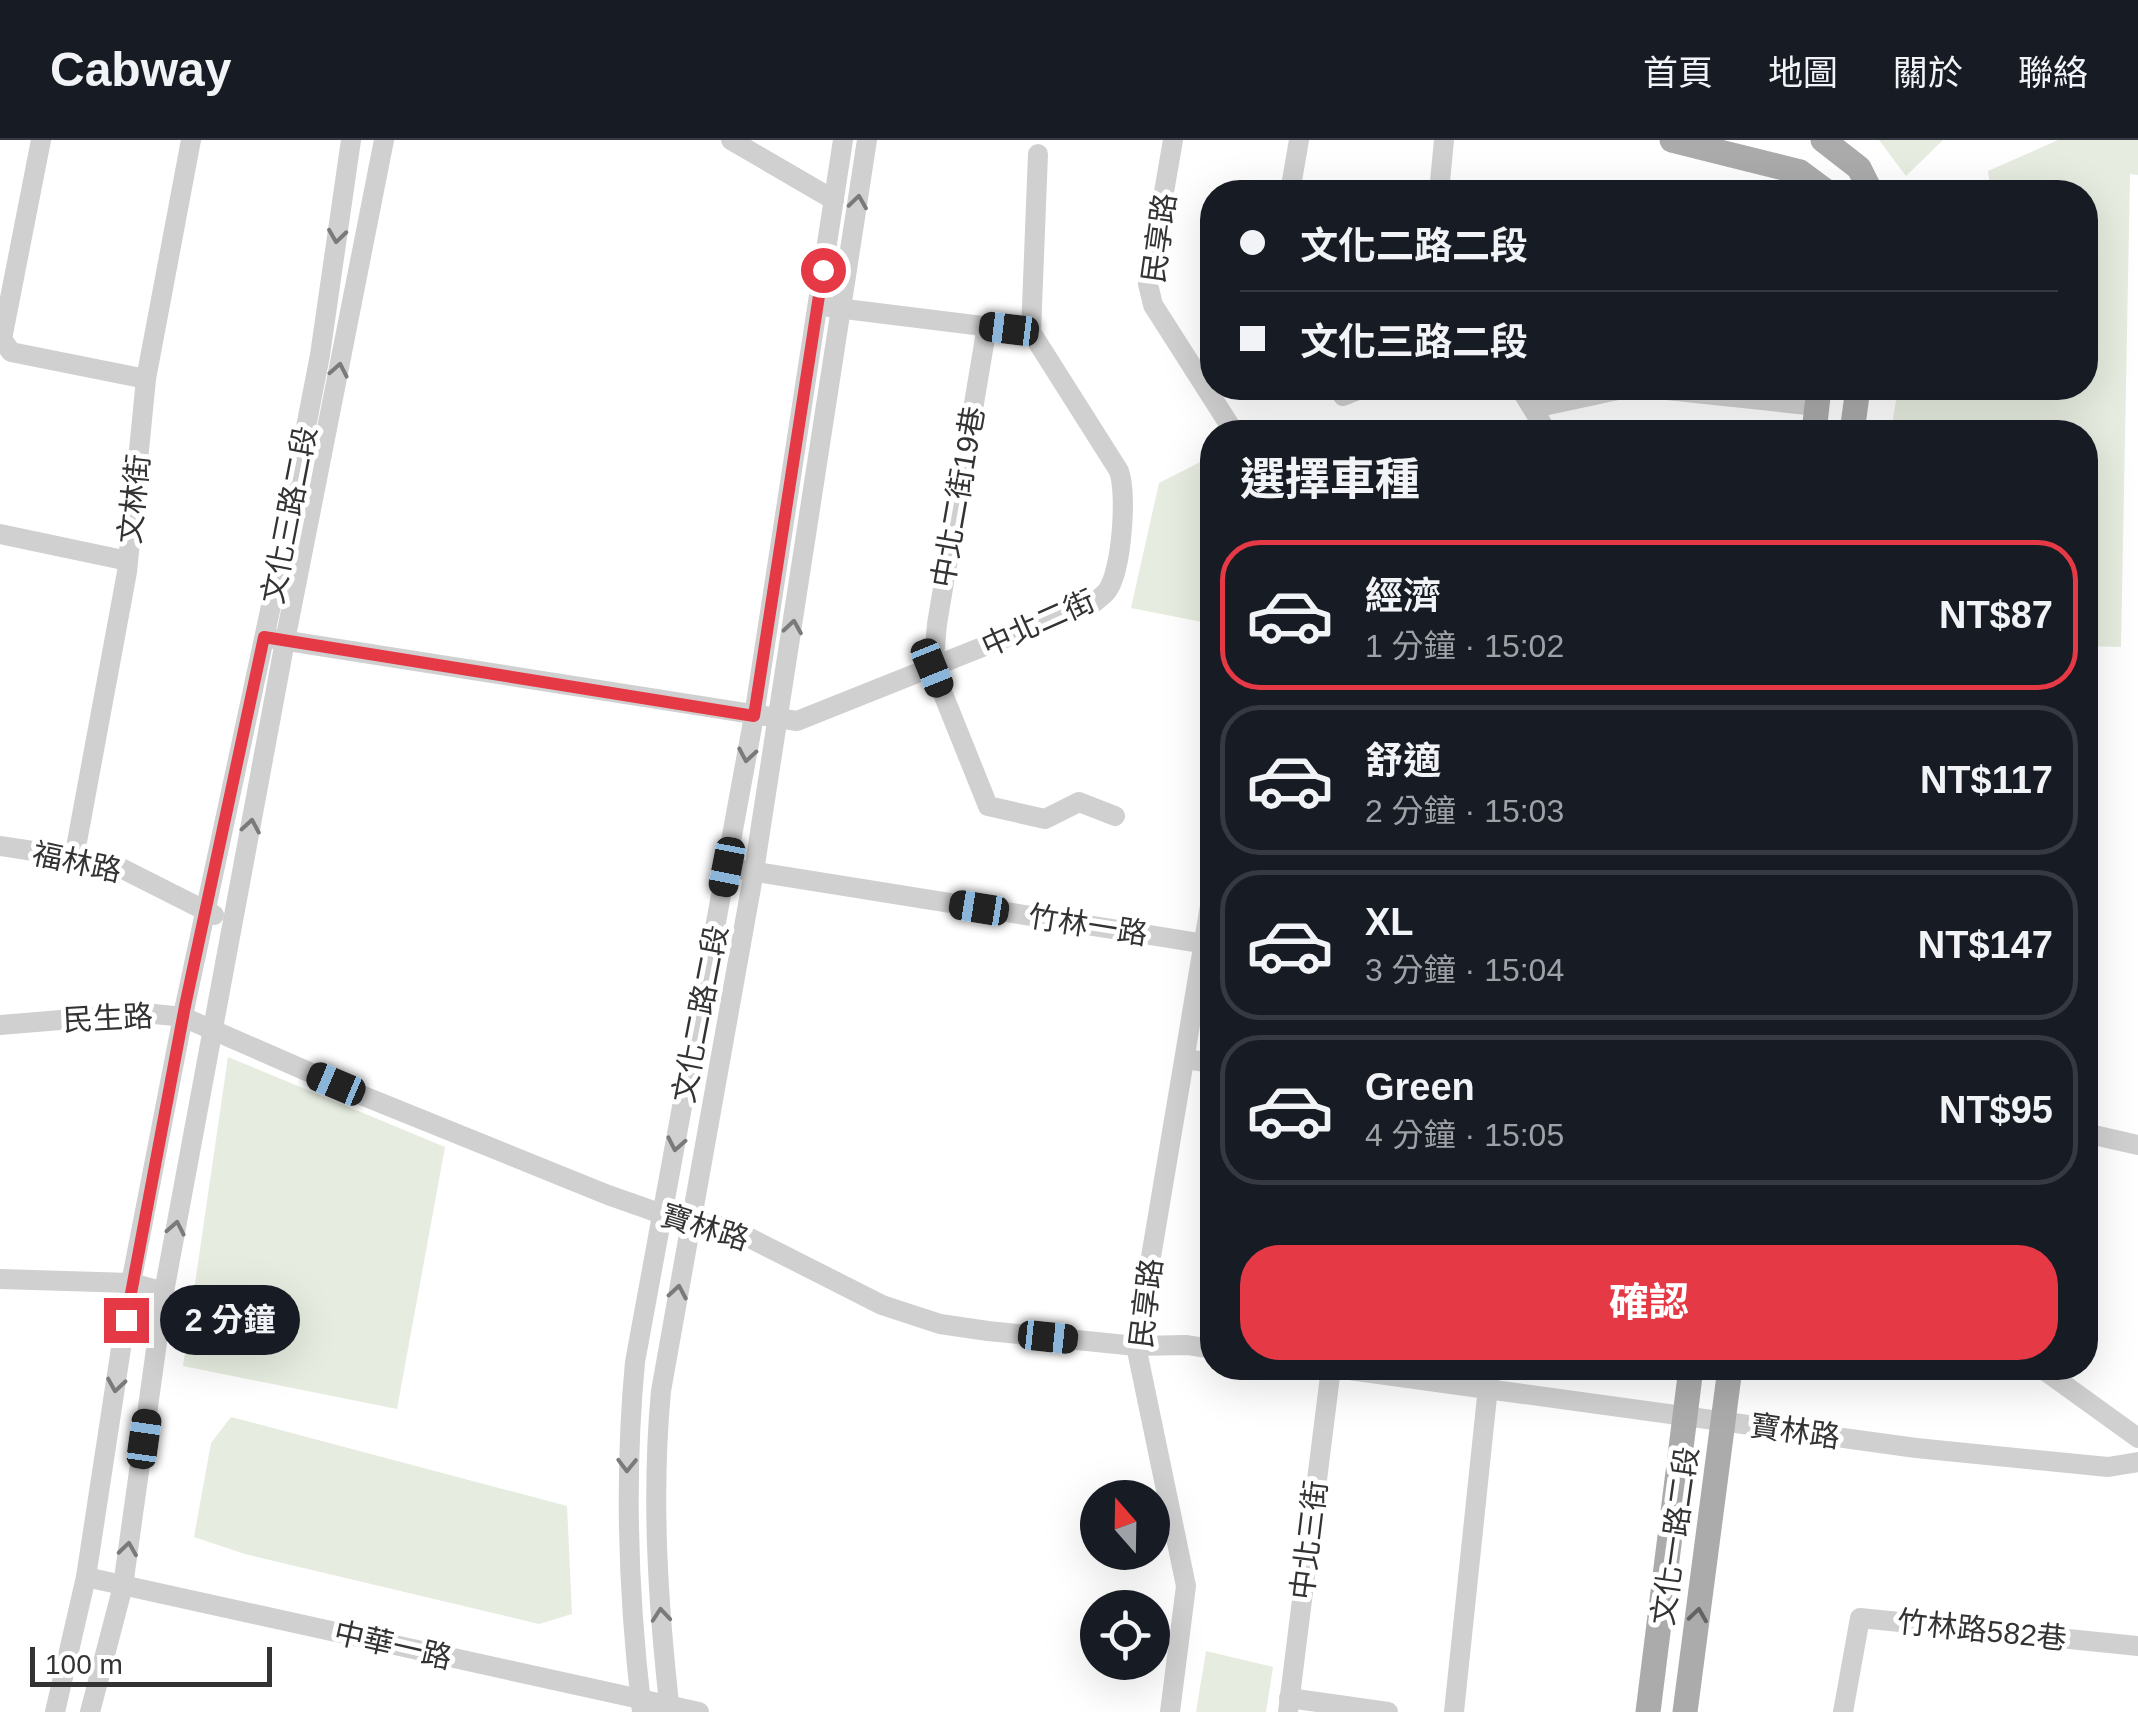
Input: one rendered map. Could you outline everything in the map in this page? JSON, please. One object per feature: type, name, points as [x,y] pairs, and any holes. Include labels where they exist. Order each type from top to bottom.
[{"type":"main road","points":[[1672,140],[1800,172],[1811,180]]},
{"type":"main road","points":[[1823,140],[1860,168],[1866,180]]},
{"type":"main road","name":"文化一路二段","points":[[1648,1712],[1690,1380]]},
{"type":"main road","name":"文化一路二段","points":[[1685,1712],[1728,1380]]},
{"type":"street","points":[[41,140],[3,345],[12,352],[146,379]]},
{"type":"street","name":"文林街","points":[[74,858],[128,561],[146,379],[190,140]]},
{"type":"street","name":"文化三路二段","points":[[90,1712],[123,1586],[164,1292],[234,922],[351,140]]},
{"type":"street","name":"文化三路二段","points":[[55,1712],[86,1577],[131,1283],[183,1017],[275,639],[384,140]]},
{"type":"street","points":[[731,140],[834,200]]},
{"type":"street","name":"文化二路二段","points":[[641,1707],[626,1507],[635,1362],[754,716],[843,140]]},
{"type":"street","name":"文化二路二段","points":[[670,1708],[655,1537],[654,1461],[661,1391],[754,871],[867,140]]},
{"type":"street","name":"民享路","points":[[1174,140],[1148,284],[1152,305],[1200,379]]},
{"type":"street","points":[[1292,180],[1299,140]]},
{"type":"street","points":[[1440,180],[1444,140]]},
{"type":"street","points":[[818,306],[1030,332],[1038,154]]},
{"type":"street","name":"中北二街19巷","points":[[932,668],[987,326]]},
{"type":"street","name":"中北二街","points":[[778,720],[797,721],[932,668],[1095,602],[1109,589],[1125,488],[1119,471],[1030,332]]},
{"type":"street","points":[[1528,400],[1541,420]]},
{"type":"street","points":[[1534,408],[1571,400]]},
{"type":"street","points":[[0,534],[128,561]]},
{"type":"street","points":[[275,639],[778,720]]},
{"type":"street","points":[[932,668],[988,806],[1045,819],[1079,802],[1115,816]]},
{"type":"street","name":"福林路","points":[[0,846],[112,863],[206,912],[234,922]]},
{"type":"street","name":"竹林一路","points":[[727,867],[1200,944]]},
{"type":"street","name":"民享路","points":[[1170,1712],[1186,1586],[1136,1346],[1200,986]]},
{"type":"street","name":"民生路","points":[[0,1025],[145,1013],[183,1017],[213,1032]]},
{"type":"street","name":"寶林路","points":[[213,1032],[590,1188],[662,1214],[730,1228],[882,1306],[940,1324],[1136,1346],[1200,1347]]},
{"type":"street","points":[[1186,1059],[1200,1061]]},
{"type":"street","points":[[2098,1136],[2138,1146]]},
{"type":"street","points":[[0,1280],[131,1283],[164,1292]]},
{"type":"street","name":"中北三街","points":[[1289,1705],[1331,1380]]},
{"type":"street","points":[[1454,1712],[1488,1380]]},
{"type":"street","name":"寶林路","points":[[1498,1380],[1684,1416],[1916,1448],[2108,1467],[2138,1462]]},
{"type":"street","points":[[2057,1380],[2138,1438]]},
{"type":"street","name":"中華一路","points":[[86,1577],[641,1707],[699,1712]]},
{"type":"street","name":"竹林路582巷","points":[[1843,1712],[1860,1618],[2138,1646]]},
{"type":"street","points":[[1289,1705],[1388,1712]]},
{"type":"shaded area","points":[[1879,140],[1943,140],[1906,176]]},
{"type":"shaded area","points":[[2058,140],[2138,140],[2138,175],[2130,174],[2121,647],[2098,646],[2098,420],[1893,420],[1896,400],[2098,400],[2098,180],[1989,180],[1988,171]]},
{"type":"shaded area","points":[[1200,462],[1200,622],[1131,608],[1159,483]]},
{"type":"shaded area","points":[[228,1057],[445,1147],[397,1409],[183,1366]]},
{"type":"shaded area","points":[[231,1417],[567,1506],[572,1614],[539,1624],[245,1554],[194,1537],[211,1443]]},
{"type":"shaded area","points":[[1206,1651],[1273,1667],[1266,1712],[1196,1712]]},
{"type":"route","points":[[126,1320],[185,1006],[264,637],[754,716],[823,270]]}]
